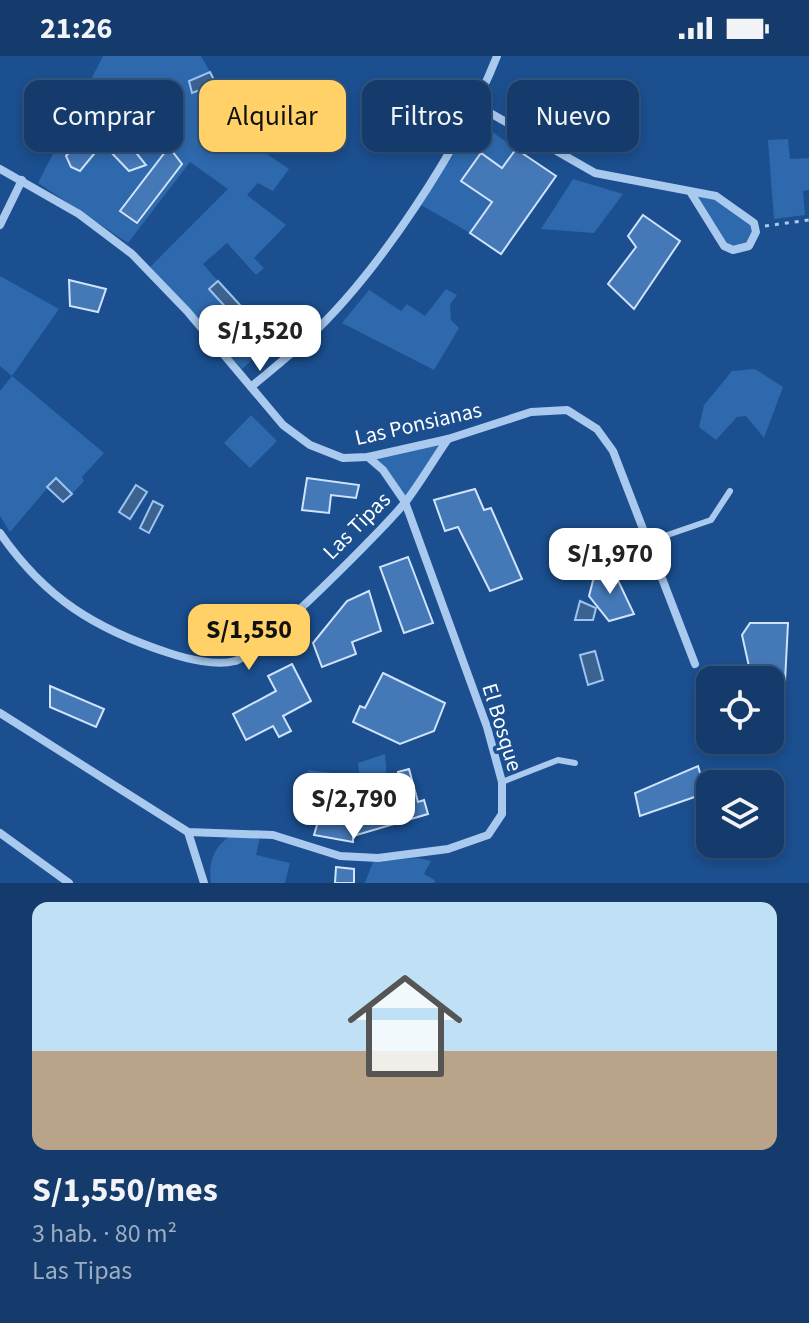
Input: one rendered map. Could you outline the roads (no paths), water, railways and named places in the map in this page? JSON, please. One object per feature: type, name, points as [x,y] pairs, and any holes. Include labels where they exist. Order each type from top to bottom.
[{"type":"street","points":[[488,80],[497,56]]},
{"type":"street","points":[[491,113],[595,173],[716,196],[748,216],[754,227],[749,246],[733,250],[724,246],[691,193]]},
{"type":"street","points":[[251,387],[308,339],[361,281],[447,152]]},
{"type":"street","name":"Las Ponsianas","points":[[0,169],[79,214],[132,254],[187,311],[283,425],[310,445],[343,458],[368,457],[448,439],[531,412],[567,410],[597,429],[613,451],[695,664]]},
{"type":"street","points":[[0,225],[22,180]]},
{"type":"street","name":"Las Tipas","points":[[0,533],[24,568],[71,609],[120,637],[190,660],[235,661],[266,642],[405,502],[448,439]]},
{"type":"street","name":"El Bosque","points":[[188,832],[273,835],[340,856],[378,858],[448,849],[488,835],[502,814],[502,782],[487,727],[405,502],[383,470],[368,457]]},
{"type":"street","points":[[0,713],[188,832],[204,883]]},
{"type":"street","points":[[0,833],[69,883]]},
{"type":"lane","points":[[650,541],[711,520],[730,491]]},
{"type":"lane","points":[[502,782],[558,760],[575,763]]}]
